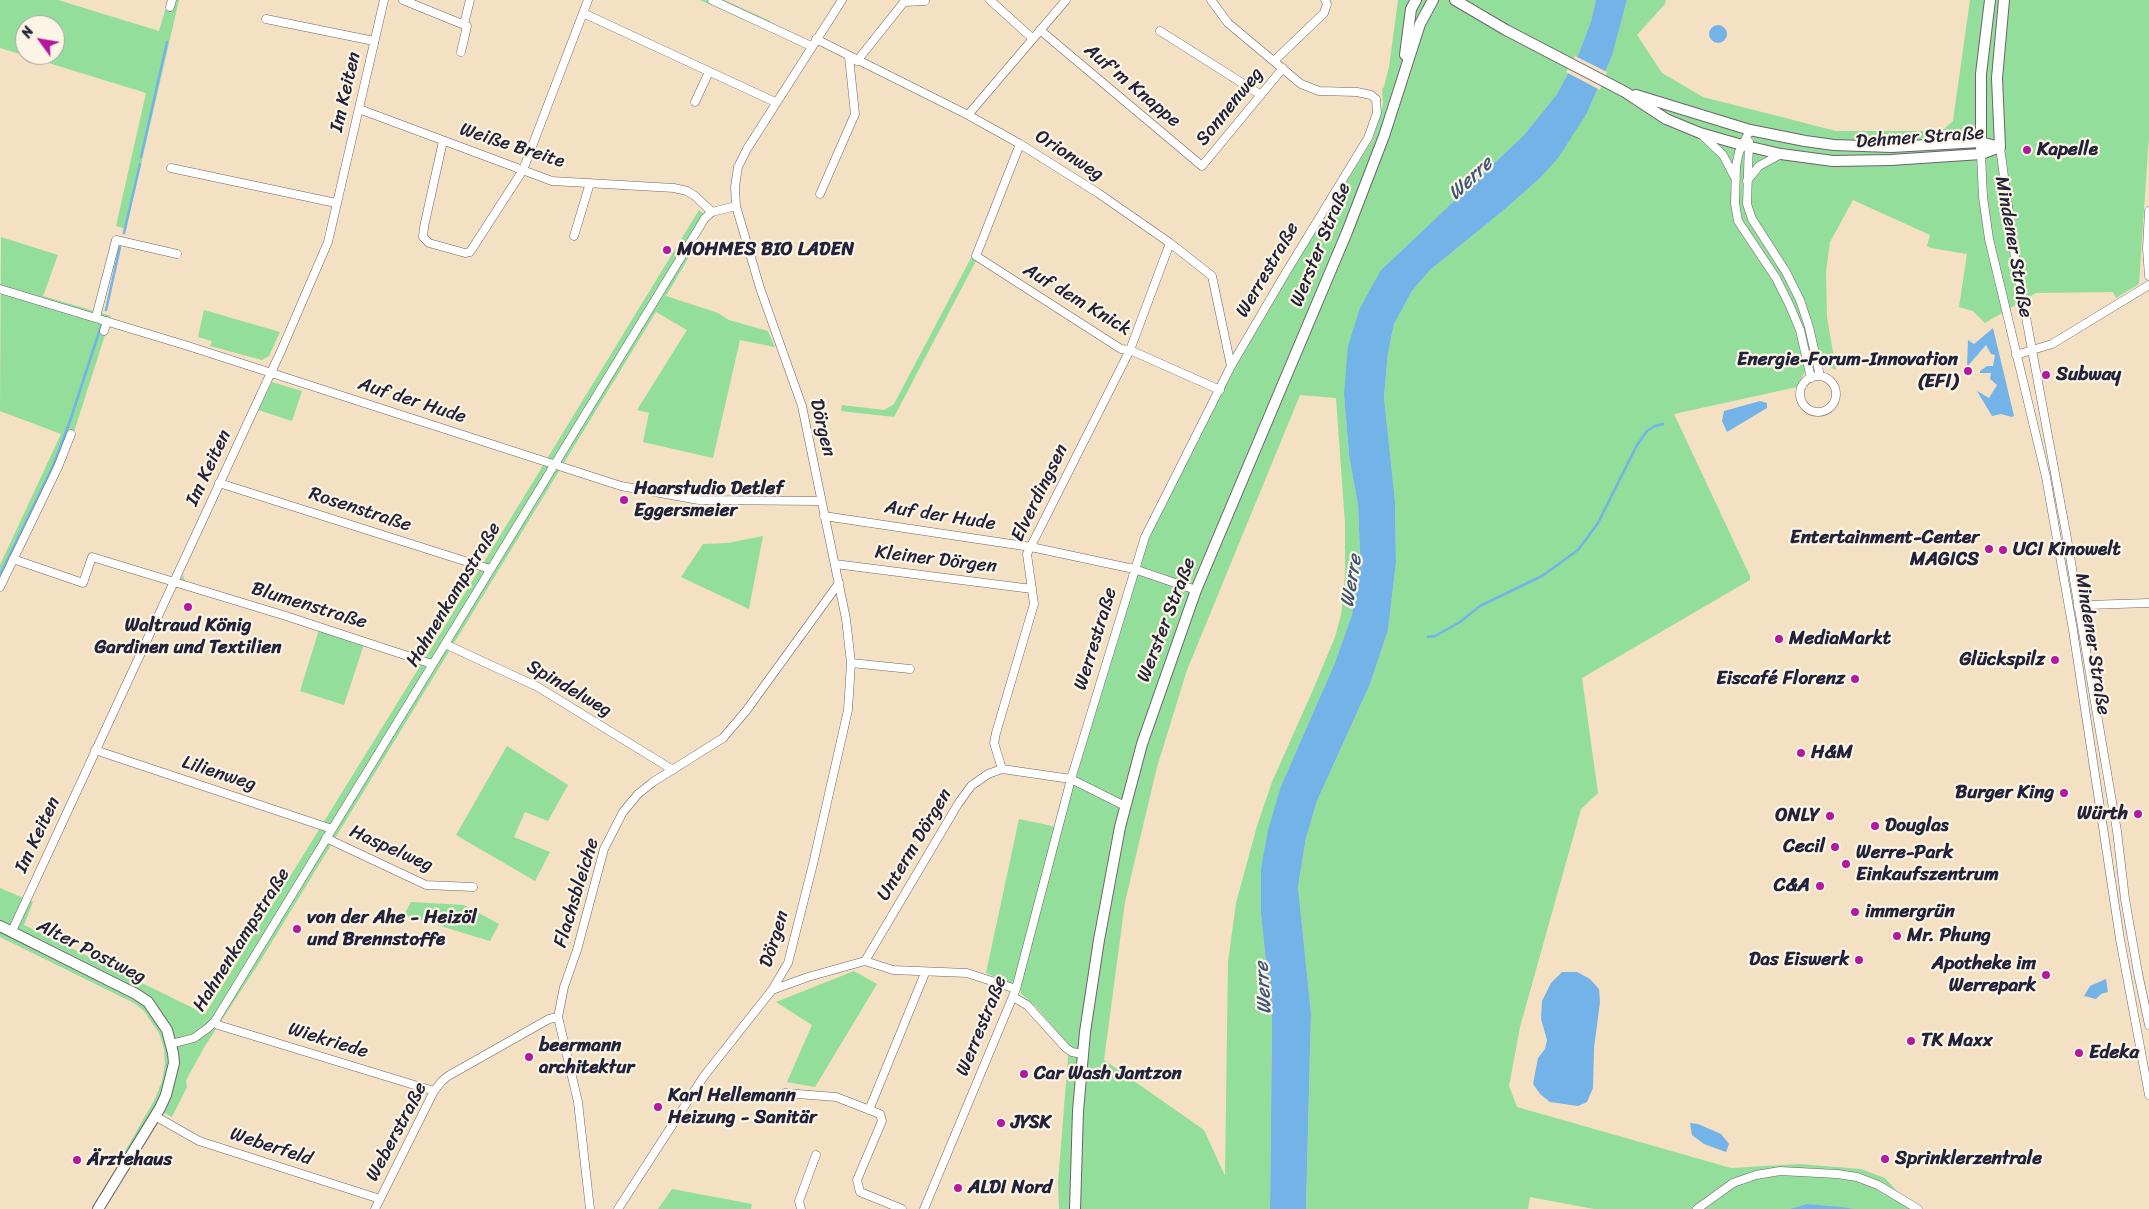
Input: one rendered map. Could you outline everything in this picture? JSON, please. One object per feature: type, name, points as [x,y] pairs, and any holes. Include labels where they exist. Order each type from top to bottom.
[{"type":"main road","name":"Werster Straße","points":[[1075,1209],[1074,1178],[1083,1054],[1099,940],[1125,806],[1157,696],[1196,590],[1347,232],[1384,136],[1403,71],[1420,24],[1433,0]]},
{"type":"main road","name":"Dehmer Straße","points":[[1455,0],[1546,51],[1625,92],[1655,113],[1700,133],[1745,146],[1781,154],[1833,161],[1891,160],[1981,154],[2000,147]]},
{"type":"main road","name":"Mindener Straße","points":[[1981,154],[1981,74],[1990,0]]},
{"type":"main road","points":[[2000,147],[1997,78],[2004,0]]},
{"type":"main road","name":"Werster Straße","points":[[1403,71],[1412,3]]},
{"type":"main road","name":"Dehmer Straße","points":[[1625,92],[1750,130],[1805,141],[1864,147],[1980,142],[2000,147]]},
{"type":"main road","name":"Alter Postweg","points":[[0,926],[116,983],[148,1002],[160,1017],[171,1044]]},
{"type":"main road","points":[[98,1209],[166,1095],[174,1063],[171,1044]]},
{"type":"street","name":"Im Keiten","points":[[12,931],[175,582],[328,242],[384,0]]},
{"type":"street","points":[[403,0],[467,26],[461,52]]},
{"type":"street","points":[[464,24],[470,0]]},
{"type":"street","points":[[443,141],[423,237],[429,243],[465,253],[470,252],[523,170],[588,0]]},
{"type":"street","points":[[712,0],[811,46]]},
{"type":"street","points":[[712,212],[736,206],[735,187],[738,167],[747,149],[775,102],[842,0]]},
{"type":"street","points":[[990,0],[1032,38]]},
{"type":"street","points":[[968,115],[1066,0]]},
{"type":"street","points":[[1211,0],[1228,23],[1282,68]]},
{"type":"street","points":[[1274,61],[1324,13],[1327,4],[1326,0]]},
{"type":"street","points":[[857,61],[904,2],[925,1]]},
{"type":"street","points":[[584,13],[775,102]]},
{"type":"street","points":[[266,19],[374,41]]},
{"type":"street","name":"Auf'm Knappe","points":[[1040,30],[1202,166]]},
{"type":"street","points":[[1160,31],[1261,95]]},
{"type":"street","name":"Orionweg","points":[[816,39],[968,115],[1020,144],[1098,193],[1212,276],[1215,282],[1231,366]]},
{"type":"street","points":[[820,194],[855,114],[849,57]]},
{"type":"street","name":"Sonnenweg","points":[[1202,166],[1282,68]]},
{"type":"street","name":"Werrestraße","points":[[924,1209],[1014,993],[1071,779],[1145,537],[1231,366],[1368,138],[1378,113],[1377,104],[1371,95],[1356,92],[1319,92],[1301,84],[1282,68]]},
{"type":"street","points":[[694,102],[709,72]]},
{"type":"street","name":"Weiße Breite","points":[[358,109],[552,181],[674,188],[695,196],[712,212]]},
{"type":"street","points":[[1750,130],[1745,146],[1737,158],[1734,179],[1734,203],[1738,221],[1772,271],[1789,304],[1800,330],[1811,378]]},
{"type":"street","points":[[1700,133],[1724,156],[1734,179]]},
{"type":"street","name":"Auf dem Knick","points":[[1020,144],[976,256],[1121,349],[1130,350],[1220,390]]},
{"type":"street","points":[[1745,146],[1747,204],[1752,219],[1786,272],[1800,300],[1809,327],[1820,376]]},
{"type":"street","name":"Mindener Straße","points":[[2000,147],[2011,232],[2117,832],[2125,899],[2149,1025]]},
{"type":"street","points":[[1746,183],[1759,166],[1781,154]]},
{"type":"street","name":"Mindener Straße","points":[[1981,154],[1986,223],[2046,477],[2073,630],[2120,939],[2149,1095]]},
{"type":"street","points":[[171,168],[336,204]]},
{"type":"street","points":[[574,236],[590,183]]},
{"type":"street","name":"Dörgen","points":[[618,1209],[704,1076],[772,990],[788,963],[848,710],[851,663],[839,583],[802,406],[760,288],[736,206]]},
{"type":"street","points":[[2149,211],[2147,249],[2149,276]]},
{"type":"street","name":"Hahnenkampstraße","points":[[171,1044],[194,1038],[214,1021],[553,464],[705,218],[712,212]]},
{"type":"street","points":[[96,317],[116,240],[177,254]]},
{"type":"street","name":"Elverdingsen","points":[[1002,769],[996,749],[996,733],[1034,604],[1027,554],[1130,350],[1170,244]]},
{"type":"street","points":[[2016,355],[2052,344],[2149,286]]},
{"type":"street","name":"Auf der Hude","points":[[0,288],[107,320],[621,486],[699,500],[821,501]]},
{"type":"street","points":[[104,331],[107,320]]},
{"type":"street","points":[[1820,376],[1828,379],[1834,386],[1836,394],[1834,403],[1828,409],[1820,412],[1813,411],[1806,407],[1802,401],[1802,388],[1811,378],[1820,376]]},
{"type":"street","points":[[0,587],[58,467],[71,434]]},
{"type":"street","name":"Rosenstraße","points":[[220,483],[490,569]]},
{"type":"street","name":"Auf der Hude","points":[[824,516],[1031,547],[1134,568],[1196,590]]},
{"type":"street","name":"Blumenstraße","points":[[13,559],[83,583],[92,557],[432,664]]},
{"type":"street","name":"Kleiner Dörgen","points":[[835,564],[1032,589]]},
{"type":"street","name":"Flachsbleiche","points":[[590,1209],[578,1102],[558,1018],[564,987],[577,950],[604,849],[623,812],[653,782],[723,738],[746,711],[839,583]]},
{"type":"street","points":[[2078,607],[2087,604],[2149,604]]},
{"type":"street","name":"Spindelweg","points":[[445,644],[538,687],[674,770]]},
{"type":"street","points":[[851,663],[910,669]]},
{"type":"street","name":"Lilienweg","points":[[95,750],[332,829]]},
{"type":"street","points":[[1002,769],[1071,779],[1125,806]]},
{"type":"street","name":"Unterm Dörgen","points":[[865,961],[958,804],[971,786],[988,774],[1002,769]]},
{"type":"street","name":"Haspelweg","points":[[326,838],[426,885],[473,887]]},
{"type":"street","points":[[772,990],[865,961],[893,970],[967,973],[1014,993],[1066,1048],[1072,1052],[1083,1054]]},
{"type":"street","points":[[869,1110],[925,972]]},
{"type":"street","name":"Weberstraße","points":[[376,1209],[434,1091],[448,1076],[549,1019],[558,1018]]},
{"type":"street","name":"Wiekriede","points":[[214,1021],[218,1025],[434,1091]]},
{"type":"street","points":[[785,1093],[836,1097],[880,1114],[882,1121],[857,1180],[860,1192],[902,1209]]},
{"type":"street","name":"Weberfeld","points":[[155,1116],[199,1140],[380,1198]]},
{"type":"street","points":[[801,1209],[799,1201],[816,1155]]},
{"type":"street","points":[[1697,1209],[1733,1183],[1756,1175],[1780,1171],[1856,1177],[1878,1185],[1918,1209]]},
{"type":"green space","points":[[0,0],[58,0],[159,31],[168,0],[179,0],[126,229],[116,226],[146,93],[55,65],[65,65],[65,15],[15,15],[15,53],[0,48]]},
{"type":"green space","points":[[700,0],[724,0],[770,21],[766,30]]},
{"type":"green space","points":[[1398,0],[1596,0],[1591,21],[1579,53],[1557,94],[1524,135],[1381,270],[1344,395],[1349,455],[1358,505],[1360,555],[1352,615],[1334,665],[1281,786],[1261,868],[1261,914],[1272,1021],[1270,1209],[1059,1209],[1058,1183],[1069,1045],[1036,1007],[1021,994],[1021,988],[986,973],[1019,819],[1057,827],[1146,537],[1228,378],[1289,274],[1373,139],[1383,104],[1382,89],[1389,67]],"holes":[[[1300,395],[1336,398],[1345,523],[1345,575],[1341,615],[1335,637],[1272,782],[1257,826],[1236,903],[1228,962],[1225,1176],[1204,1130],[1104,1060],[1125,902],[1157,767],[1187,670]]]},
{"type":"green space","points":[[1627,0],[1666,0],[1665,4],[1637,35],[1662,73],[1703,97],[1836,131],[1942,131],[1953,121],[1970,0],[2149,0],[2149,136],[2139,284],[2116,298],[2113,292],[2036,293],[1985,323],[1973,311],[1959,307],[1967,254],[1931,248],[1927,246],[1930,235],[1853,200],[1830,242],[1826,272],[1827,317],[1836,370],[1824,365],[1811,368],[1804,373],[1797,387],[1674,414],[1750,576],[1750,580],[1582,678],[1598,793],[1581,809],[1520,1027],[1509,1086],[1517,1107],[1731,1168],[1799,1164],[1861,1169],[1885,1178],[1913,1209],[1855,1209],[1807,1204],[1789,1209],[1594,1209],[1530,1197],[1528,1209],[1306,1209],[1311,1013],[1298,887],[1306,838],[1317,801],[1370,684],[1388,630],[1396,563],[1395,501],[1384,397],[1388,353],[1394,324],[1412,291],[1430,270],[1539,179],[1587,113],[1612,56]]},
{"type":"green space","points":[[699,210],[708,217],[693,242],[696,245],[666,296],[718,313],[729,320],[768,331],[775,347],[740,340],[713,458],[643,442],[649,413],[637,410],[687,330],[656,312],[259,963],[205,1046],[186,1080],[187,1087],[172,1117],[163,1112],[132,1156],[124,1153],[155,1099],[162,1081],[165,1064],[164,1049],[159,1033],[144,1011],[134,1003],[0,937],[0,888],[33,902],[24,925],[205,1014],[422,663],[364,644],[344,705],[300,691],[319,630],[183,586],[176,589],[183,575],[185,582],[426,657]]},
{"type":"green space","points":[[1,237],[58,255],[43,296],[111,316],[73,435],[0,592],[0,565],[61,434],[0,411]]},
{"type":"green space","points":[[972,256],[977,259],[894,417],[841,411],[842,405],[884,410],[894,404]]},
{"type":"green space","points":[[204,310],[280,332],[269,356],[262,360],[210,346],[212,341],[198,337]]},
{"type":"green space","points":[[272,382],[302,391],[292,421],[258,410]]},
{"type":"green space","points":[[763,536],[749,609],[681,577],[703,544],[728,543]]},
{"type":"green space","points":[[507,746],[568,785],[548,821],[525,812],[514,837],[550,852],[535,881],[456,835]]},
{"type":"green space","points":[[411,902],[464,905],[499,924],[490,941],[404,915]]},
{"type":"green space","points":[[854,971],[877,984],[815,1087],[787,1082],[812,1025],[776,1002]]},
{"type":"green space","points":[[672,1189],[752,1204],[751,1209],[658,1209]]},
{"type":"water","points":[[1596,0],[1627,0],[1612,56],[1587,113],[1558,158],[1539,179],[1430,270],[1412,291],[1394,324],[1388,353],[1384,397],[1395,501],[1396,563],[1388,630],[1370,684],[1317,801],[1306,838],[1298,887],[1311,1013],[1306,1209],[1270,1209],[1272,1021],[1261,914],[1261,868],[1268,830],[1281,786],[1334,665],[1352,615],[1360,555],[1358,505],[1349,455],[1344,395],[1348,346],[1360,308],[1381,270],[1524,135],[1557,94],[1579,53],[1591,21]]},
{"type":"water","points":[[1714,25],[1722,25],[1727,30],[1725,41],[1714,43],[1709,38],[1709,30]]},
{"type":"water","points":[[1993,328],[2014,416],[2012,417],[2001,414],[1992,416],[1977,391],[1989,398],[1997,385],[1990,379],[1991,373],[1980,373],[1987,366],[1993,366],[1995,355],[1991,354],[1986,345],[1967,367],[1968,340],[1974,344]]},
{"type":"water","points":[[1760,401],[1767,403],[1767,408],[1727,432],[1722,421],[1724,411]]},
{"type":"water","points":[[1562,972],[1577,972],[1590,979],[1599,989],[1600,1002],[1594,1048],[1593,1088],[1587,1102],[1578,1106],[1550,1102],[1540,1094],[1533,1084],[1538,1058],[1545,1049],[1547,1040],[1541,1019],[1542,1001],[1551,983]]},
{"type":"water","points":[[2106,979],[2108,992],[2101,994],[2096,999],[2084,996],[2090,986]]},
{"type":"water","points":[[1690,1123],[1698,1124],[1721,1134],[1729,1144],[1726,1152],[1704,1144],[1692,1135]]},
{"type":"water","points":[[1807,1204],[1841,1207],[1855,1209],[1789,1209]]},
{"type":"pier","points":[[1575,56],[1607,72],[1600,90],[1566,72]]},
{"type":"waterway","points":[[141,157],[167,42]]},
{"type":"waterway","points":[[124,233],[140,164]]},
{"type":"waterway","points":[[106,310],[120,247]]},
{"type":"waterway","points":[[0,575],[53,466],[101,326]]},
{"type":"waterway","points":[[1428,637],[1435,636],[1460,622],[1480,606],[1542,576],[1578,550],[1598,523],[1637,445],[1647,431],[1663,424]]},
{"type":"place","name":"Kapelle","points":[[2027,150]]},
{"type":"place","name":"MOHMES BIO LADEN","points":[[667,250]]},
{"type":"place","name":"Energie-Forum-Innovation (EFI)","points":[[1968,371]]},
{"type":"place","name":"Subway","points":[[2046,375]]},
{"type":"place","name":"Haarstudio Detlef Eggersmeier","points":[[624,500]]},
{"type":"place","name":"Entertainment-Center MAGICS","points":[[1989,549]]},
{"type":"place","name":"UCI Kinowelt","points":[[2003,550]]},
{"type":"place","name":"Waltraud König Gardinen und Textilien","points":[[188,607]]},
{"type":"place","name":"MediaMarkt","points":[[1779,639]]},
{"type":"place","name":"Glückspilz","points":[[2055,660]]},
{"type":"place","name":"Eiscafé Florenz","points":[[1855,679]]},
{"type":"place","name":"H&M","points":[[1801,753]]},
{"type":"place","name":"Burger King","points":[[2064,793]]},
{"type":"place","name":"Würth","points":[[2138,814]]},
{"type":"place","name":"ONLY","points":[[1830,816]]},
{"type":"place","name":"Douglas","points":[[1875,826]]},
{"type":"place","name":"Cecil","points":[[1835,847]]},
{"type":"place","name":"Werre-Park Einkaufszentrum","points":[[1846,864]]},
{"type":"place","name":"C&A","points":[[1820,886]]},
{"type":"place","name":"immergrün","points":[[1855,912]]},
{"type":"place","name":"von der Ahe - Heizöl und Brennstoffe","points":[[297,929]]},
{"type":"place","name":"Mr. Phung","points":[[1897,936]]},
{"type":"place","name":"Das Eiswerk","points":[[1859,960]]},
{"type":"place","name":"Apotheke im Werrepark","points":[[2046,975]]},
{"type":"place","name":"TK Maxx","points":[[1911,1041]]},
{"type":"place","name":"Edeka","points":[[2079,1053]]},
{"type":"place","name":"beermann architektur","points":[[529,1057]]},
{"type":"place","name":"Car Wash Jantzon","points":[[1024,1074]]},
{"type":"place","name":"Karl Hellemann Heizung - Sanitär","points":[[658,1107]]},
{"type":"place","name":"JYSK","points":[[1001,1123]]},
{"type":"place","name":"Sprinklerzentrale","points":[[1885,1159]]},
{"type":"place","name":"Ärztehaus","points":[[77,1160]]},
{"type":"place","name":"ALDI Nord","points":[[958,1188]]},
{"type":"water label","name":"Werre","points":[[1471,179]]},
{"type":"water label","name":"Werre","points":[[1352,581]]},
{"type":"water label","name":"Werre","points":[[1264,988]]}]
